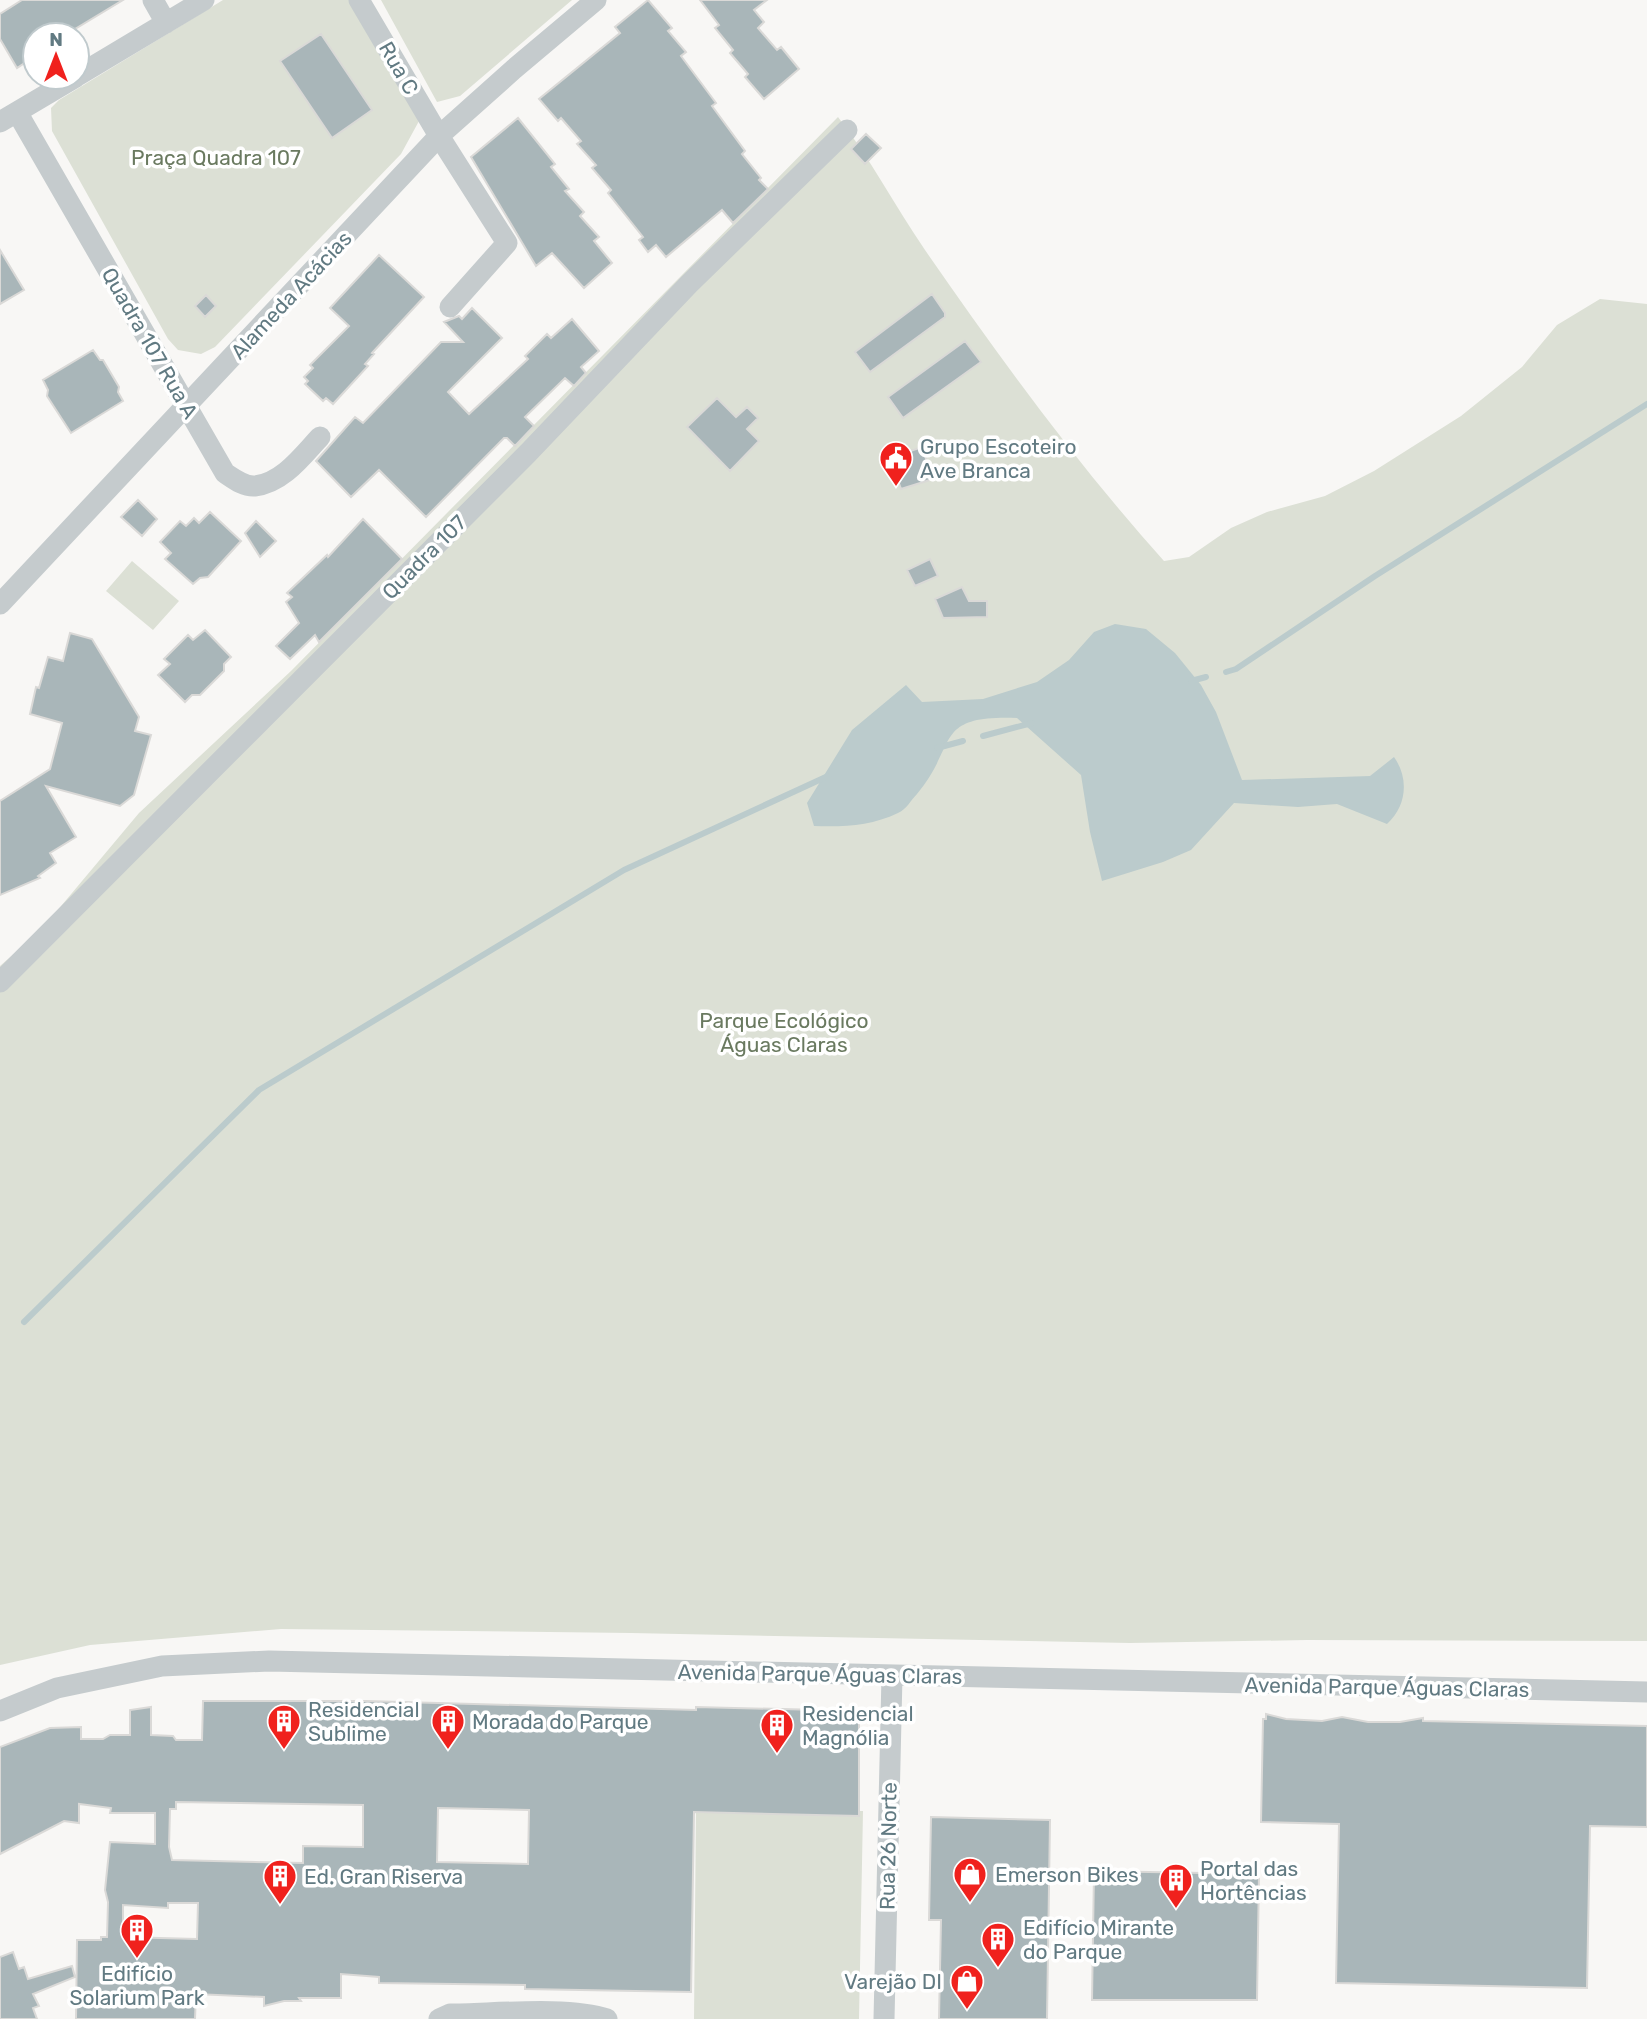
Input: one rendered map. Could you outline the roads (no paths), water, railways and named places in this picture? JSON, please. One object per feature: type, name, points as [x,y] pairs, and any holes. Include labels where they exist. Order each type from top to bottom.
[{"type":"street","points":[[153,0],[166,23]]},
{"type":"street","points":[[91,68],[204,0]]},
{"type":"street","name":"Rua C","points":[[359,0],[439,136],[507,243],[450,307]]},
{"type":"street","name":"Alameda Acácias","points":[[0,604],[439,136],[596,0]]},
{"type":"street","points":[[8,117],[52,91]]},
{"type":"street","name":"Quadra 107 Rua A","points":[[8,117],[225,473],[239,483],[254,486],[286,472],[320,437]]},
{"type":"street","name":"Quadra 107","points":[[0,982],[528,453],[689,284],[847,130]]},
{"type":"street","name":"Avenida Parque Águas Claras","points":[[0,1711],[57,1688],[162,1666],[270,1661],[1647,1692]]},
{"type":"street","name":"Rua 26 Norte","points":[[885,2018],[892,1676]]},
{"type":"street","points":[[439,2019],[450,2014],[556,2013],[607,2019]]},
{"type":"waterway","points":[[1226,672],[1236,669],[1375,576],[1647,404]]},
{"type":"waterway","points":[[1191,681],[1206,677]]},
{"type":"waterway","points":[[983,736],[1032,723]]},
{"type":"waterway","points":[[937,748],[963,741]]},
{"type":"waterway","points":[[24,1322],[259,1090],[624,870],[828,776]]},
{"type":"place","name":"Grupo Escoteiro Ave Branca","points":[[896,488]]},
{"type":"place","name":"Residencial Sublime","points":[[284,1751]]},
{"type":"place","name":"Morada do Parque","points":[[448,1751]]},
{"type":"place","name":"Residencial Magnólia","points":[[777,1755]]},
{"type":"place","name":"Emerson Bikes","points":[[970,1904]]},
{"type":"place","name":"Ed. Gran Riserva","points":[[280,1906]]},
{"type":"place","name":"Portal das Hortências","points":[[1176,1910]]},
{"type":"place","name":"Edifício Solarium Park","points":[[137,1960]]},
{"type":"place","name":"Edifício Mirante do Parque","points":[[998,1969]]},
{"type":"place","name":"Varejão DI","points":[[967,2011]]},
{"type":"park label","name":"Praça Quadra 107","points":[[216,157]]},
{"type":"park label","name":"Parque Ecológico Águas Claras","points":[[784,1032]]}]
